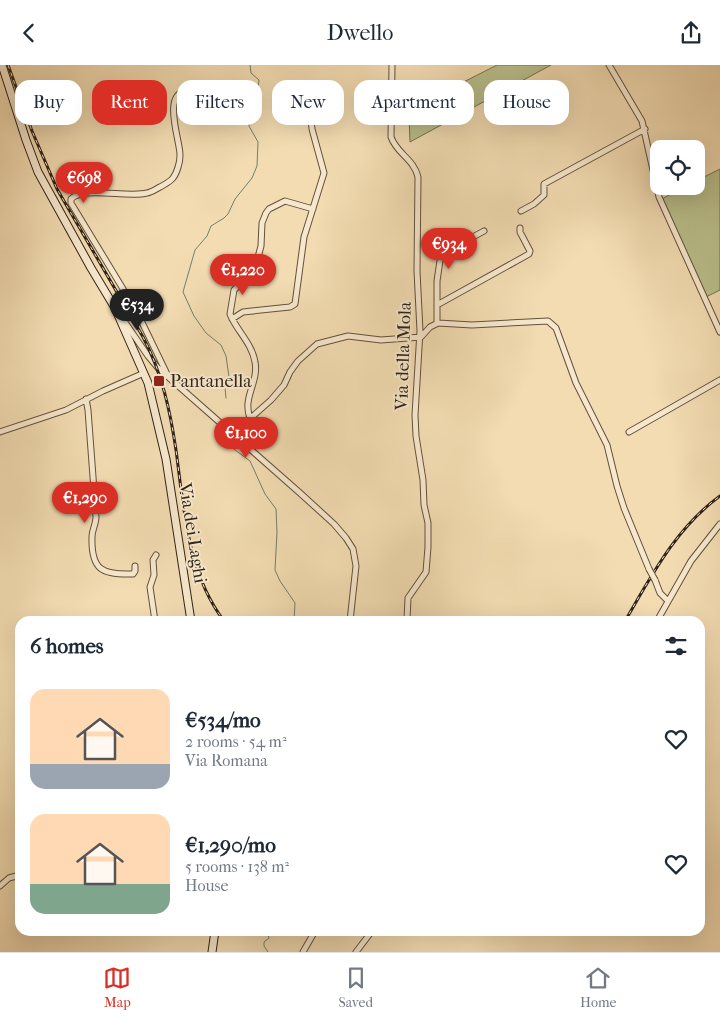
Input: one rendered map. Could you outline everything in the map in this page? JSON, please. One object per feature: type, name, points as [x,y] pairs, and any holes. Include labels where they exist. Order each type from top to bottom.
[{"type":"main road","name":"Via dei Laghi","points":[[2,65],[38,172],[91,268],[115,307],[144,373],[152,397],[166,459],[190,616]]},
{"type":"main road","points":[[212,952],[214,936]]},
{"type":"street","name":"Via della Mola","points":[[392,65],[391,137],[396,147],[414,165],[418,177],[417,271],[420,357],[416,383],[415,422],[428,527],[426,572],[408,598],[406,616]]},
{"type":"street","points":[[609,65],[638,112],[645,129],[659,197],[720,333]]},
{"type":"street","points":[[168,377],[137,311],[85,227],[71,203],[71,199],[74,196],[87,193],[145,194],[171,180],[176,173],[180,156],[173,121],[174,105],[177,100]]},
{"type":"street","points":[[232,319],[243,312],[294,305],[303,243],[324,171],[312,125]]},
{"type":"street","points":[[521,211],[534,204],[544,195],[544,184],[645,129]]},
{"type":"street","points":[[250,419],[247,402],[253,381],[255,361],[251,349],[230,314],[234,290],[253,271],[257,261],[263,219],[269,209],[285,201],[313,209]]},
{"type":"street","points":[[437,305],[529,255],[530,251],[520,233],[520,228]]},
{"type":"street","points":[[436,323],[437,281],[441,254],[484,231]]},
{"type":"street","points":[[115,307],[150,359],[168,377],[334,524],[350,545],[354,554],[356,571],[351,616]]},
{"type":"street","points":[[229,432],[250,419],[283,387],[294,365],[317,343],[348,336],[378,340],[420,337],[436,323],[472,325],[543,320],[550,322],[554,325],[579,389],[608,445],[621,500],[630,525],[660,593],[668,601]]},
{"type":"street","points":[[0,432],[50,416],[144,373]]},
{"type":"street","points":[[629,432],[720,381]]},
{"type":"street","points":[[86,399],[96,517],[92,536],[96,561],[101,570],[116,575],[133,574],[135,566]]},
{"type":"street","points":[[660,616],[691,561],[720,524]]},
{"type":"street","points":[[154,616],[150,587],[154,575],[153,560],[156,555]]},
{"type":"street","points":[[0,886],[9,878],[15,876]]},
{"type":"street","points":[[303,952],[312,936]]},
{"type":"street","points":[[356,952],[368,936]]},
{"type":"green space","points":[[497,65],[551,65],[524,80],[484,80],[484,102],[474,107],[474,80],[468,80]]},
{"type":"green space","points":[[409,125],[441,125],[410,142]]},
{"type":"green space","points":[[720,169],[720,290],[704,298],[660,200],[669,195],[705,195],[705,176]]},
{"type":"waterway","points":[[226,398],[225,388],[229,381],[226,356],[221,345],[206,333],[194,316],[183,292],[195,250],[207,236],[211,226],[228,214],[235,199],[252,178],[257,166],[258,142],[249,126],[250,109],[257,98],[259,80],[251,73],[250,65]]},
{"type":"waterway","points":[[224,433],[224,440],[227,444],[250,461],[265,494],[276,509],[275,570],[295,603],[294,616]]},
{"type":"waterway","points":[[268,936],[269,938],[264,942],[268,952]]},
{"type":"railway","points":[[8,65],[32,131],[57,189],[150,351],[164,392],[171,421],[189,539],[202,582],[221,616]]},
{"type":"railway","points":[[628,616],[655,570],[678,537],[704,509],[720,496]]},
{"type":"place","name":"Pantanella","points":[[159,381]]}]
